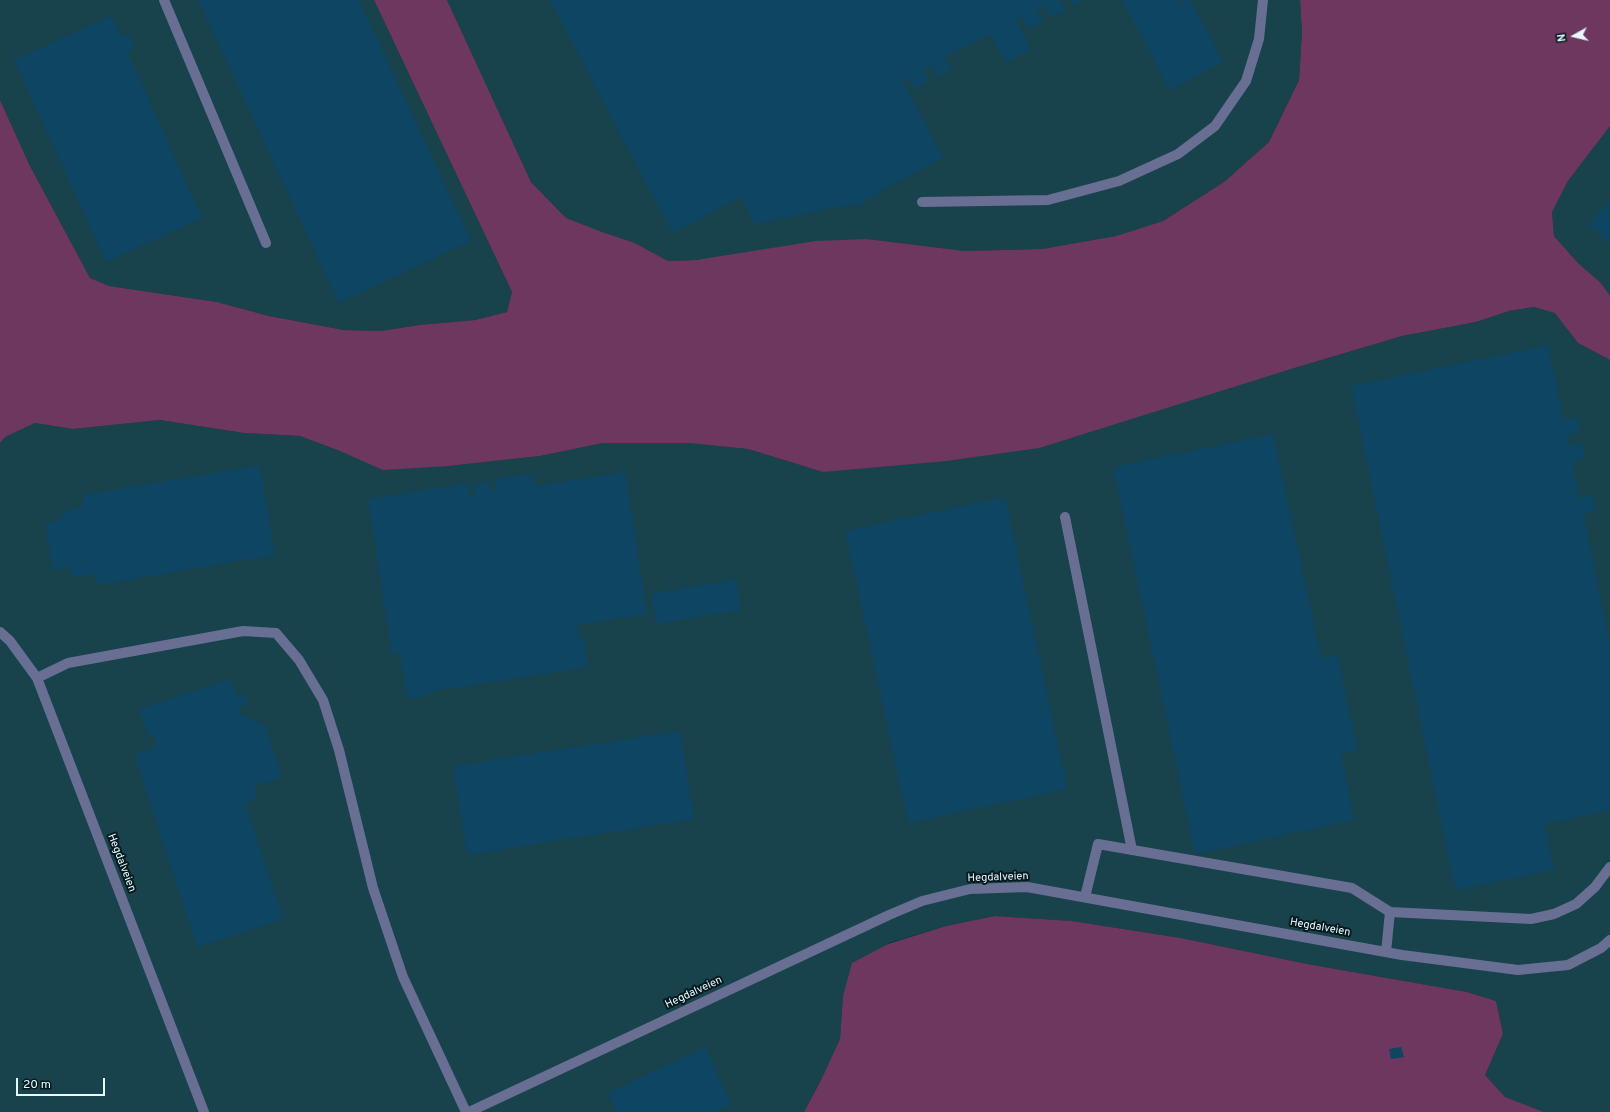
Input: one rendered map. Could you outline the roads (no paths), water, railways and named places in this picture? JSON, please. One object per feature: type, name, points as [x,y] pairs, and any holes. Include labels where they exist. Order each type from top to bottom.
[{"type":"street","points":[[164,0],[266,242]]},
{"type":"street","points":[[922,202],[1048,200],[1119,181],[1178,154],[1215,126],[1246,81],[1259,38],[1263,0]]},
{"type":"street","points":[[1066,517],[1132,850]]},
{"type":"street","points":[[37,678],[68,663],[243,631],[276,633],[299,660],[323,700],[339,750],[373,888],[403,977],[468,1112]]},
{"type":"street","name":"Hegdalveien","points":[[0,632],[10,641],[37,678],[204,1112]]},
{"type":"street","points":[[1085,897],[1098,844],[1352,888],[1390,912],[1531,919],[1554,914],[1576,904],[1595,887],[1610,866]]},
{"type":"street","name":"Hegdalveien","points":[[468,1112],[889,915],[922,902],[970,889],[1027,887],[1386,952],[1518,970],[1568,965],[1600,948],[1610,940]]},
{"type":"street","points":[[1386,952],[1390,912]]}]
